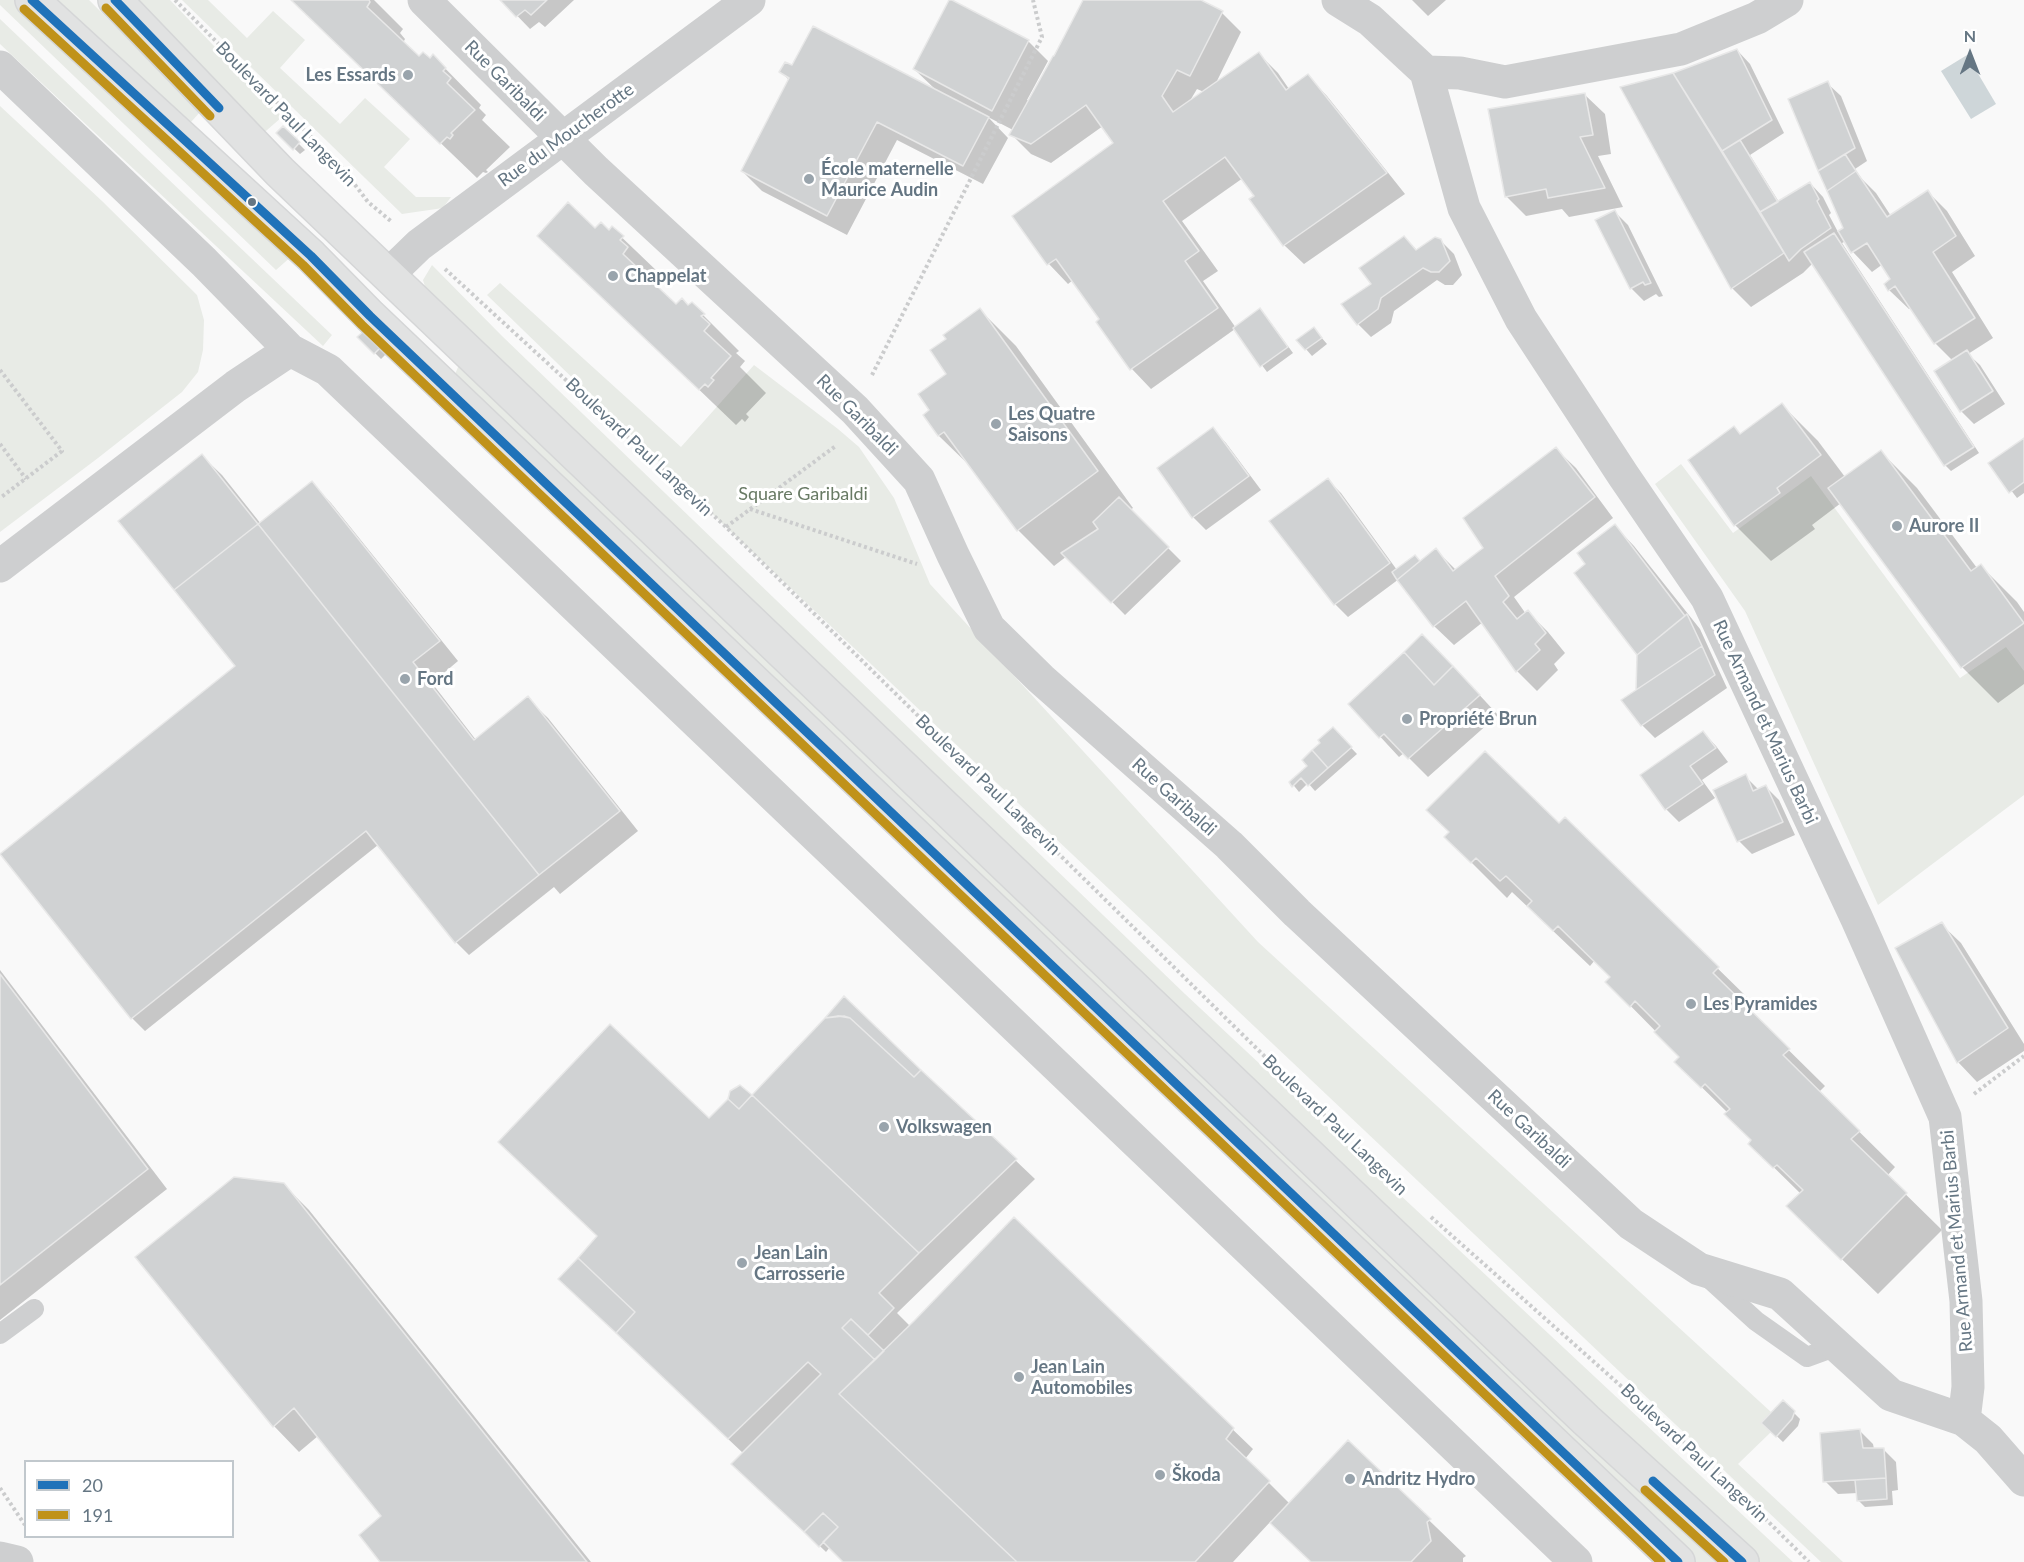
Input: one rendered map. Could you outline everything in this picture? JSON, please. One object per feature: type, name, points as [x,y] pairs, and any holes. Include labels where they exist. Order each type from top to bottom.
[{"type":"main road","points":[[32,0],[311,256],[370,316],[1678,1562]]},
{"type":"main road","points":[[116,0],[280,172],[1578,1412],[1742,1562]]},
{"type":"street","name":"Rue Garibaldi","points":[[424,0],[563,139],[855,410],[919,480],[952,555],[989,628],[1041,679],[1228,845],[1297,913],[1631,1224],[1699,1269],[1780,1294],[1891,1395],[1964,1420],[1988,1439],[2024,1480]]},
{"type":"street","name":"Rue du Moucherotte","points":[[388,275],[419,245],[749,0]]},
{"type":"street","points":[[1338,0],[1370,20],[1426,72],[1460,73],[1505,82],[1681,49],[1757,18],[1787,0]]},
{"type":"street","points":[[0,67],[204,262],[290,350],[328,370],[1576,1562]]},
{"type":"street","name":"Rue Armand et Marius Barbi","points":[[1426,72],[1464,208],[1521,319],[1707,598],[1857,919],[1945,1117],[1966,1301],[1968,1387],[1964,1420]]},
{"type":"street","points":[[0,566],[236,386],[290,350]]},
{"type":"street","points":[[0,1558],[16,1562]]},
{"type":"lane","points":[[0,1334],[34,1309]]},
{"type":"path","name":"Boulevard Paul Langevin","points":[[176,0],[343,169],[368,202],[419,245],[726,527],[1370,1160]]},
{"type":"path","points":[[726,527],[845,438],[855,410],[1041,36],[1033,0]]},
{"type":"path","points":[[0,369],[62,451],[0,498]]},
{"type":"path","points":[[1,446],[26,479]]},
{"type":"path","points":[[750,509],[932,569],[952,555]]},
{"type":"path","points":[[1945,1117],[2024,1056]]},
{"type":"path","name":"Boulevard Paul Langevin","points":[[1430,1217],[1720,1474],[1809,1562]]},
{"type":"path","points":[[0,1488],[24,1523]]},
{"type":"green space","points":[[0,0],[15,0],[293,255],[276,270],[0,5]]},
{"type":"green space","points":[[48,0],[89,0],[201,111],[191,122],[179,120]]},
{"type":"green space","points":[[132,0],[170,0],[282,117],[259,137]]},
{"type":"green space","points":[[182,0],[208,0],[247,38],[273,11],[305,40],[280,68],[340,124],[365,98],[410,139],[384,167],[416,197],[451,197],[443,208],[402,214]]},
{"type":"green space","points":[[0,19],[332,335],[323,346],[0,44]]},
{"type":"green space","points":[[0,106],[102,201],[197,295],[204,320],[203,350],[198,372],[182,392],[0,532]]},
{"type":"green space","points":[[432,265],[502,336],[1185,994],[1793,1562],[1753,1562],[427,293],[423,280]]},
{"type":"green space","name":"Square Garibaldi","points":[[500,283],[681,447],[754,365],[859,447],[894,498],[930,584],[1258,942],[1771,1412],[1761,1423],[1771,1432],[1738,1464],[1843,1562],[1821,1562],[726,527],[487,295]]},
{"type":"green space","points":[[461,360],[1719,1562],[1693,1562],[453,379]]},
{"type":"green space","points":[[1681,464],[1733,533],[1811,476],[1960,678],[2006,647],[2024,671],[2024,795],[1878,905],[1745,611],[1655,484]]},
{"type":"shaded area","points":[[1967,55],[1996,104],[1971,119],[1941,71]]},
{"type":"building","name":"Les Essards","points":[[291,0],[369,0],[367,7],[419,56],[423,52],[430,58],[433,54],[446,68],[443,71],[451,78],[447,83],[475,110],[451,133],[453,135],[450,139],[447,137],[440,144]]},
{"type":"building","points":[[500,0],[547,0],[531,15],[525,10],[516,17]]},
{"type":"building","points":[[949,0],[1029,40],[992,111],[913,69]]},
{"type":"building","points":[[1083,0],[1201,0],[1223,11],[1190,76],[1177,70],[1162,96],[1173,112],[1259,52],[1286,90],[1308,74],[1387,173],[1283,246],[1249,199],[1254,196],[1225,157],[1163,201],[1199,251],[1185,261],[1218,308],[1130,370],[1096,322],[1099,319],[1056,259],[1047,265],[1012,216],[1113,143],[1086,105],[1031,144],[1009,135]]},
{"type":"building","points":[[813,26],[989,117],[963,166],[877,122],[827,216],[741,171],[789,78],[779,72],[785,62],[792,65]]},
{"type":"building","points":[[1737,49],[1772,120],[1722,151],[1673,73]]},
{"type":"building","points":[[1673,73],[1784,253],[1731,289],[1620,87]]},
{"type":"building","points":[[1828,81],[1855,148],[1818,171],[1788,99]]},
{"type":"building","points":[[1585,93],[1593,135],[1580,137],[1605,188],[1548,198],[1546,189],[1505,197],[1488,109]]},
{"type":"building","points":[[283,126],[300,142],[293,150],[276,133]]},
{"type":"building","points":[[1740,140],[1778,202],[1760,212],[1722,151]]},
{"type":"building","points":[[1845,154],[1856,171],[1827,191],[1818,171]]},
{"type":"building","points":[[1856,171],[1887,217],[1928,190],[1956,236],[1933,252],[1975,318],[1934,344],[1895,286],[1888,291],[1884,284],[1890,279],[1867,243],[1851,253],[1838,231],[1843,228],[1827,191]]},
{"type":"building","points":[[1810,182],[1831,228],[1801,249],[1789,261],[1760,212]]},
{"type":"building","name":"Chappelat","points":[[568,202],[595,228],[601,222],[609,230],[612,226],[624,236],[620,240],[628,247],[623,254],[676,304],[682,298],[688,305],[692,302],[705,314],[701,316],[710,324],[704,331],[731,356],[711,378],[714,380],[708,387],[705,384],[699,390],[537,236]]},
{"type":"building","points":[[1615,210],[1651,283],[1645,285],[1643,282],[1630,289],[1595,220]]},
{"type":"building","points":[[1834,233],[1974,447],[1944,466],[1804,252]]},
{"type":"building","points":[[1404,236],[1416,250],[1435,237],[1441,239],[1450,261],[1439,272],[1431,272],[1423,268],[1381,298],[1378,309],[1357,325],[1341,304],[1371,284],[1359,268]]},
{"type":"building","name":"Les Quatre Saisons","points":[[980,308],[1098,471],[1017,531],[944,432],[938,436],[923,415],[929,410],[918,394],[946,374],[930,350],[946,339],[943,335]]},
{"type":"building","points":[[1260,308],[1288,347],[1260,367],[1233,328]]},
{"type":"building","points":[[1314,327],[1322,338],[1305,350],[1296,340]]},
{"type":"building","points":[[364,331],[381,347],[374,354],[357,337]]},
{"type":"building","points":[[1967,350],[1993,391],[1960,412],[1934,371]]},
{"type":"building","points":[[1782,403],[1821,455],[1777,488],[1780,493],[1734,526],[1688,460],[1734,426],[1740,434]]},
{"type":"building","points":[[1213,427],[1249,476],[1192,518],[1157,468]]},
{"type":"building","points":[[2024,438],[2024,482],[2009,493],[1988,463]]},
{"type":"building","points":[[1556,447],[1595,497],[1495,576],[1509,596],[1503,602],[1517,619],[1528,610],[1546,633],[1535,644],[1540,650],[1516,672],[1466,601],[1433,627],[1397,580],[1436,548],[1453,571],[1483,548],[1463,518]]},
{"type":"building","name":"Aurore II","points":[[1881,450],[1971,571],[1981,564],[2024,623],[1961,668],[1828,488]]},
{"type":"building","points":[[202,454],[258,524],[174,590],[118,521]]},
{"type":"building","points":[[1328,478],[1390,563],[1334,605],[1269,521]]},
{"type":"building","name":"Ford","points":[[312,481],[440,641],[413,662],[474,740],[528,696],[620,811],[539,875],[258,524]]},
{"type":"building","points":[[1119,497],[1169,547],[1111,603],[1061,553],[1098,529],[1093,522]]},
{"type":"building","points":[[258,524],[539,875],[455,943],[366,831],[131,1019],[0,854],[235,666],[174,590]]},
{"type":"building","points":[[1615,524],[1685,616],[1637,655],[1574,573],[1585,564],[1577,553]]},
{"type":"building","points":[[1415,555],[1420,561],[1397,580],[1392,572]]},
{"type":"building","points":[[1687,614],[1702,646],[1636,690],[1637,655]]},
{"type":"building","points":[[1422,634],[1453,666],[1434,685],[1404,652]]},
{"type":"building","points":[[1702,646],[1715,675],[1641,726],[1621,700]]},
{"type":"building","name":"Propriété Brun","points":[[1404,652],[1434,685],[1453,666],[1480,695],[1408,759],[1384,734],[1379,738],[1348,704]]},
{"type":"building","points":[[1333,727],[1352,747],[1328,768],[1312,750],[1320,743],[1318,740]]},
{"type":"building","points":[[1703,731],[1716,748],[1690,766],[1703,784],[1665,810],[1640,775]]},
{"type":"building","points":[[1312,750],[1328,768],[1308,786],[1301,778],[1292,787],[1289,782],[1307,766],[1302,760]]},
{"type":"building","name":"Les Pyramides","points":[[1485,751],[1559,823],[1565,817],[1719,967],[1713,973],[1790,1049],[1783,1055],[1860,1131],[1851,1139],[1907,1193],[1841,1260],[1786,1206],[1803,1190],[1777,1165],[1773,1168],[1748,1144],[1751,1140],[1724,1114],[1730,1109],[1705,1084],[1701,1088],[1674,1062],[1679,1057],[1654,1032],[1660,1026],[1635,1001],[1630,1007],[1605,982],[1610,977],[1558,926],[1553,931],[1527,906],[1532,901],[1506,876],[1500,881],[1476,858],[1471,863],[1444,837],[1449,832],[1426,810]]},
{"type":"building","points":[[1746,774],[1753,791],[1766,785],[1783,822],[1737,842],[1713,790]]},
{"type":"building","points":[[1942,922],[2008,1028],[1957,1063],[1895,948]]},
{"type":"building","points":[[0,974],[148,1169],[0,1285]]},
{"type":"building","points":[[844,996],[921,1070],[914,1077],[850,1018],[844,1016],[825,1018]]},
{"type":"building","name":"Volkswagen","points":[[838,1016],[850,1018],[914,1077],[921,1070],[1017,1159],[919,1253],[752,1095],[825,1018]]},
{"type":"building","points":[[610,1024],[709,1118],[728,1099],[739,1109],[752,1095],[919,1253],[879,1293],[894,1308],[868,1335],[851,1319],[842,1328],[875,1360],[839,1394],[1017,1562],[843,1562],[823,1542],[838,1527],[823,1513],[804,1532],[731,1464],[821,1374],[808,1362],[728,1439],[616,1333],[635,1312],[578,1258],[597,1236],[498,1142]]},
{"type":"building","points":[[740,1085],[752,1095],[739,1109],[728,1099],[730,1091]]},
{"type":"building","points":[[234,1177],[284,1183],[587,1562],[380,1562],[359,1535],[381,1516],[294,1408],[273,1427],[135,1257]]},
{"type":"building","name":"Jean Lain Automobiles","points":[[1014,1217],[1234,1428],[1226,1439],[1270,1481],[1195,1562],[1017,1562],[839,1394],[914,1321]]},
{"type":"building","points":[[578,1258],[635,1312],[616,1333],[558,1279]]},
{"type":"building","points":[[851,1319],[884,1351],[875,1360],[842,1328]]},
{"type":"building","points":[[1783,1400],[1795,1411],[1792,1419],[1776,1437],[1761,1423]]},
{"type":"building","points":[[1860,1429],[1863,1448],[1884,1448],[1886,1478],[1823,1482],[1820,1433]]},
{"type":"building","name":"Andritz Hydro","points":[[1348,1440],[1431,1519],[1427,1522],[1431,1541],[1411,1562],[1311,1562],[1270,1523]]},
{"type":"building","points":[[1886,1478],[1887,1499],[1857,1501],[1855,1480]]},
{"type":"building","points":[[823,1513],[838,1527],[819,1547],[804,1532]]},
{"type":"transit line","name":"20","points":[[32,0],[311,256],[370,316],[1678,1562]]},
{"type":"transit line","name":"20","points":[[115,0],[219,108]]},
{"type":"transit line","name":"191","points":[[106,8],[210,116]]},
{"type":"transit line","name":"191","points":[[24,9],[303,265],[362,325],[1661,1562]]},
{"type":"transit line","name":"20","points":[[1653,1481],[1742,1562]]},
{"type":"transit line","name":"191","points":[[1645,1490],[1724,1562]]},
{"type":"place","name":"Les Essards","points":[[408,75]]},
{"type":"place","name":"École maternelle Maurice Audin","points":[[809,179]]},
{"type":"place","name":"Chappelat","points":[[613,276]]},
{"type":"place","name":"Les Quatre Saisons","points":[[996,424]]},
{"type":"place","name":"Aurore II","points":[[1897,526]]},
{"type":"place","name":"Ford","points":[[405,679]]},
{"type":"place","name":"Propriété Brun","points":[[1407,719]]},
{"type":"place","name":"Les Pyramides","points":[[1691,1004]]},
{"type":"place","name":"Volkswagen","points":[[884,1127]]},
{"type":"place","name":"Jean Lain Carrosserie","points":[[742,1263]]},
{"type":"place","name":"Jean Lain Automobiles","points":[[1019,1377]]},
{"type":"place","name":"Škoda","points":[[1160,1475]]},
{"type":"place","name":"Andritz Hydro","points":[[1350,1479]]}]
